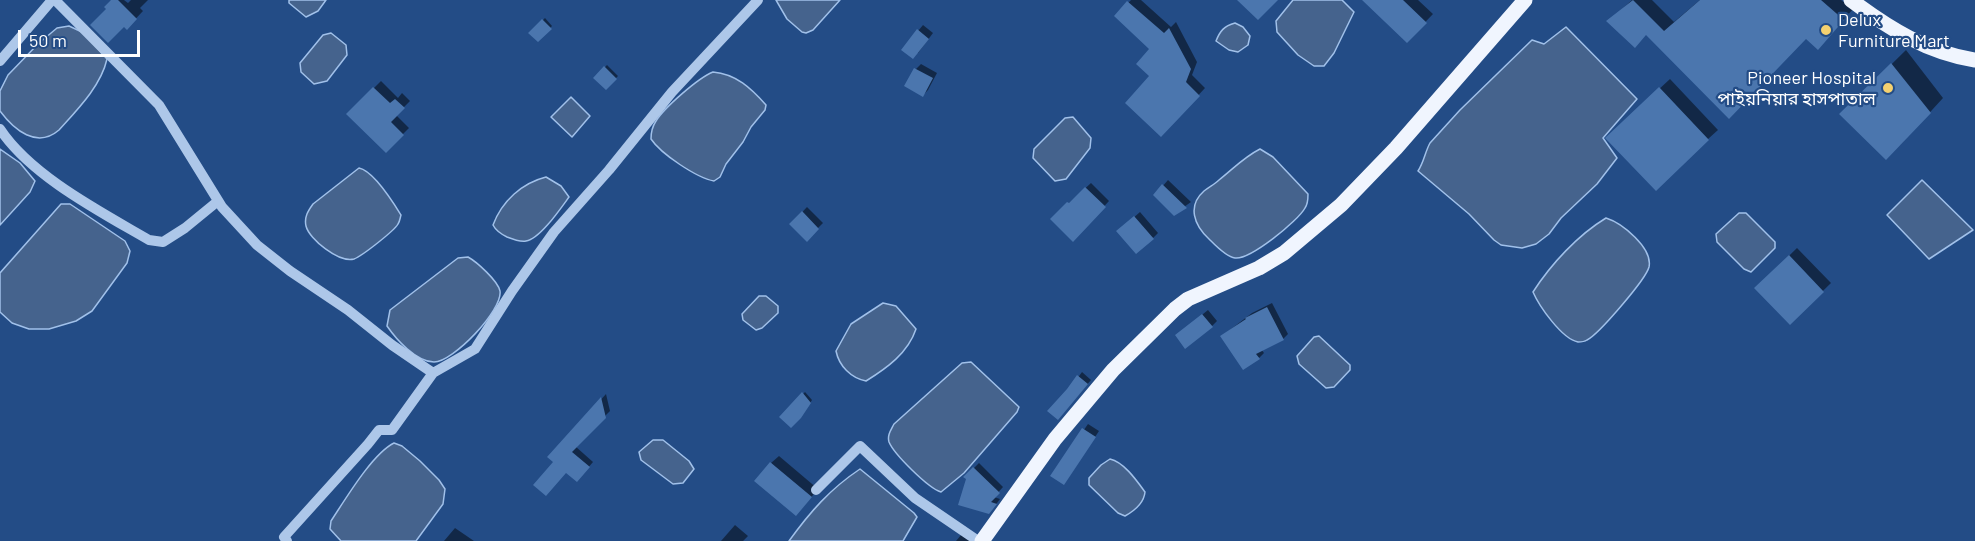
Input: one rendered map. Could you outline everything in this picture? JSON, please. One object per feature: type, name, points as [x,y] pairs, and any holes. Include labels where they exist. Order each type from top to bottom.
[{"type":"main road","points":[[980,541],[1055,439],[1113,370],[1188,299],[1259,268],[1308,234],[1341,205],[1378,169],[1525,0]]},
{"type":"main road","points":[[1851,0],[1892,29],[1916,42],[1975,60]]},
{"type":"street","points":[[0,61],[53,0],[159,105],[218,201],[257,245],[433,373]]},
{"type":"street","points":[[287,541],[284,537],[379,430],[392,430],[433,373],[476,349],[512,291],[554,232],[609,170],[672,92],[758,0]]},
{"type":"street","points":[[0,129],[32,163],[72,194],[148,240],[163,242],[186,228],[218,201]]},
{"type":"street","points":[[816,490],[860,446],[915,498],[980,541]]},
{"type":"water","points":[[289,0],[326,0],[318,11],[306,17],[289,3]]},
{"type":"water","points":[[776,0],[840,0],[813,30],[806,33],[787,19]]},
{"type":"water","points":[[1293,0],[1342,0],[1354,12],[1334,53],[1324,66],[1314,66],[1298,55],[1277,32],[1276,21]]},
{"type":"water","points":[[1235,23],[1243,27],[1250,36],[1248,45],[1238,52],[1229,50],[1216,41],[1223,29]]},
{"type":"water","points":[[69,26],[84,33],[107,59],[104,69],[88,97],[59,130],[42,138],[26,135],[12,125],[0,111],[0,91],[8,75],[38,44],[57,28]]},
{"type":"water","points":[[1566,27],[1637,99],[1603,138],[1617,158],[1597,184],[1561,218],[1549,234],[1536,244],[1522,248],[1501,245],[1469,214],[1418,171],[1430,143],[1460,110],[1532,40],[1544,44]]},
{"type":"water","points":[[331,33],[346,45],[347,55],[327,81],[314,84],[301,72],[300,63],[323,35]]},
{"type":"water","points":[[713,72],[736,79],[755,93],[766,105],[765,110],[726,164],[720,177],[714,181],[680,164],[651,139],[652,130],[660,115],[690,87]]},
{"type":"water","points":[[571,97],[590,116],[572,137],[551,117]]},
{"type":"water","points":[[1073,117],[1091,138],[1090,148],[1066,179],[1055,181],[1033,158],[1034,149],[1065,118]]},
{"type":"water","points":[[0,149],[20,163],[35,181],[30,192],[0,225]]},
{"type":"water","points":[[1260,149],[1273,157],[1308,194],[1307,203],[1301,214],[1273,239],[1251,253],[1235,258],[1221,250],[1204,234],[1196,222],[1194,209],[1204,191]]},
{"type":"water","points":[[359,168],[365,170],[377,181],[401,215],[398,224],[384,237],[358,257],[348,259],[333,254],[319,243],[308,231],[306,220],[313,204]]},
{"type":"water","points":[[546,177],[561,186],[569,197],[544,229],[532,239],[524,241],[507,237],[497,231],[493,225],[507,201],[521,188]]},
{"type":"water","points":[[1922,180],[1973,230],[1929,259],[1887,215]]},
{"type":"water","points":[[61,204],[70,204],[125,241],[130,251],[127,263],[92,311],[76,321],[49,329],[29,329],[12,323],[0,312],[0,273]]},
{"type":"water","points":[[1739,213],[1746,213],[1775,242],[1775,248],[1751,272],[1744,269],[1717,242],[1716,234]]},
{"type":"water","points":[[1606,218],[1620,225],[1635,237],[1646,252],[1649,267],[1640,283],[1611,317],[1593,336],[1578,342],[1558,329],[1533,292],[1566,251]]},
{"type":"water","points":[[468,257],[482,267],[495,282],[500,291],[499,300],[475,334],[453,354],[434,362],[420,358],[401,343],[387,326],[390,310],[458,258]]},
{"type":"water","points":[[759,296],[766,296],[778,306],[778,313],[762,328],[756,330],[743,320],[742,314]]},
{"type":"water","points":[[883,303],[896,306],[916,329],[902,353],[866,381],[846,370],[836,351],[851,324]]},
{"type":"water","points":[[1319,336],[1350,365],[1350,370],[1334,387],[1326,388],[1299,364],[1297,356],[1314,337]]},
{"type":"water","points":[[971,362],[1019,407],[964,473],[941,492],[920,478],[904,462],[889,442],[889,435],[894,424],[962,363]]},
{"type":"water","points":[[653,440],[663,440],[689,461],[694,469],[683,483],[673,484],[641,460],[639,452]]},
{"type":"water","points":[[394,443],[402,446],[439,480],[445,489],[443,504],[416,541],[341,541],[330,529],[331,521],[368,467]]},
{"type":"water","points":[[1110,459],[1125,468],[1145,492],[1138,506],[1125,516],[1118,513],[1089,485],[1089,478]]},
{"type":"water","points":[[860,469],[917,517],[903,541],[789,541],[821,502]]},
{"type":"building","points":[[111,0],[118,0],[137,19],[127,30],[124,27],[108,43],[90,25],[106,9],[104,7]]},
{"type":"building","points":[[1237,0],[1278,0],[1258,20]]},
{"type":"building","points":[[1362,0],[1403,0],[1427,23],[1407,43]]},
{"type":"building","points":[[1633,0],[1664,31],[1700,0],[1821,0],[1844,20],[1818,50],[1806,39],[1729,119],[1646,35],[1635,48],[1606,21]]},
{"type":"building","points":[[1127,1],[1164,33],[1169,28],[1191,69],[1186,82],[1200,96],[1161,137],[1125,103],[1149,76],[1136,64],[1149,49],[1114,16]]},
{"type":"building","points":[[542,19],[552,29],[538,42],[528,33]]},
{"type":"building","points":[[917,29],[929,39],[913,59],[901,50]]},
{"type":"building","name":"Pioneer Hospital পাইয়নিয়ার হাসপাতাল","points":[[1891,63],[1931,113],[1886,160],[1839,114]]},
{"type":"building","points":[[604,66],[617,79],[606,90],[593,78]]},
{"type":"building","points":[[914,68],[933,78],[923,97],[904,86]]},
{"type":"building","points":[[373,87],[390,103],[395,99],[405,108],[391,122],[404,135],[386,153],[346,114]]},
{"type":"building","points":[[1659,87],[1709,140],[1656,191],[1605,138]]},
{"type":"building","points":[[1162,184],[1187,208],[1174,216],[1153,195]]},
{"type":"building","points":[[1085,187],[1106,207],[1073,242],[1050,219]]},
{"type":"building","points":[[802,211],[819,229],[807,242],[789,224]]},
{"type":"building","points":[[1134,216],[1154,239],[1136,254],[1116,231]]},
{"type":"building","points":[[1789,255],[1824,292],[1790,325],[1754,288]]},
{"type":"building","points":[[1267,307],[1284,340],[1256,354],[1260,359],[1243,370],[1220,336],[1245,318]]},
{"type":"building","points":[[1202,314],[1213,327],[1185,349],[1175,335]]},
{"type":"building","points":[[1077,375],[1088,384],[1058,420],[1047,411]]},
{"type":"building","points":[[802,392],[811,403],[791,428],[779,417]]},
{"type":"building","points":[[601,397],[606,418],[572,452],[590,467],[577,482],[566,473],[546,496],[533,485],[553,462],[547,457]]},
{"type":"building","points":[[1082,428],[1096,437],[1064,485],[1050,476]]},
{"type":"building","points":[[770,462],[812,497],[796,516],[754,481]]},
{"type":"building","points":[[973,467],[1000,493],[991,502],[997,504],[989,514],[958,505],[966,479],[963,477]]},
{"type":"place","name":"Delux Furniture Mart","points":[[1826,30]]},
{"type":"place","name":"Pioneer Hospital পাইয়নিয়ার হাসপাতাল","points":[[1888,88]]}]
